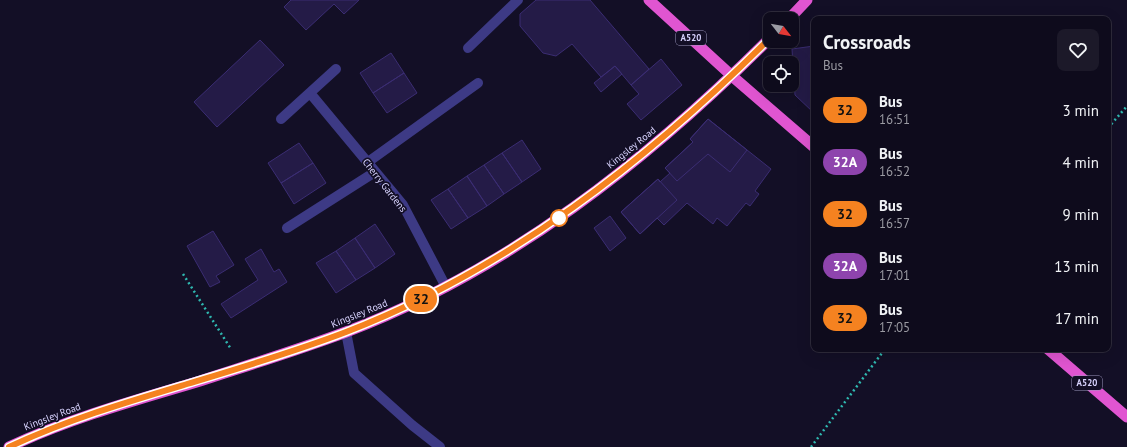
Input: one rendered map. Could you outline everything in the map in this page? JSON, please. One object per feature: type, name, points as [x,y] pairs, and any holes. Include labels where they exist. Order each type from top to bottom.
[{"type":"highway","name":"A520","points":[[649,0],[732,76],[811,144]]},
{"type":"highway","points":[[796,12],[808,0]]},
{"type":"highway","name":"Kingsley Road","points":[[9,447],[34,435],[120,404],[242,367],[346,332],[446,287],[510,251],[572,209],[650,149],[732,76],[763,45]]},
{"type":"highway","name":"A520","points":[[1051,352],[1127,418]]},
{"type":"street","points":[[468,48],[518,0]]},
{"type":"street","points":[[281,119],[336,68]]},
{"type":"street","points":[[368,162],[478,84]]},
{"type":"street","name":"Cherry Gardens","points":[[310,93],[403,205],[446,287]]},
{"type":"street","points":[[287,228],[375,172]]},
{"type":"street","points":[[346,332],[354,373],[412,425],[440,447]]},
{"type":"path","points":[[1111,125],[1127,106]]},
{"type":"path","points":[[183,274],[242,367]]},
{"type":"path","points":[[811,447],[883,352]]},
{"type":"building","points":[[291,0],[359,0],[344,14],[334,4],[306,30],[284,7]]},
{"type":"building","points":[[536,0],[590,0],[649,69],[631,85],[615,66],[601,77],[572,44],[556,56],[543,53],[520,26],[520,14]]},
{"type":"building","points":[[260,40],[284,65],[217,127],[194,102]]},
{"type":"building","points":[[811,46],[811,110],[795,95],[795,92],[799,92],[799,56],[792,56],[792,49]]},
{"type":"building","points":[[391,53],[404,73],[373,93],[360,73]]},
{"type":"building","points":[[661,59],[682,85],[641,120],[627,104],[639,94],[631,85]]},
{"type":"building","points":[[615,66],[622,74],[601,92],[594,83]]},
{"type":"building","points":[[404,73],[417,93],[387,113],[373,93]]},
{"type":"building","points":[[708,119],[771,169],[755,191],[759,194],[750,206],[746,203],[727,226],[717,218],[713,224],[687,203],[664,225],[657,218],[640,234],[621,212],[658,179],[660,182],[670,173],[665,168],[693,142],[690,139]]},
{"type":"building","points":[[708,119],[747,150],[730,172],[708,154],[677,181],[665,168],[693,142],[690,139]]},
{"type":"building","points":[[522,140],[541,169],[522,182],[502,153]]},
{"type":"building","points":[[299,143],[313,163],[281,183],[268,163]]},
{"type":"building","points":[[502,153],[522,182],[504,194],[484,165]]},
{"type":"building","points":[[313,163],[326,183],[294,204],[281,183]]},
{"type":"building","points":[[484,165],[504,194],[487,206],[467,176]]},
{"type":"building","points":[[467,176],[487,206],[468,218],[448,189]]},
{"type":"building","points":[[658,179],[677,200],[640,234],[621,212]]},
{"type":"building","points":[[448,189],[468,218],[451,229],[431,200]]},
{"type":"building","points":[[610,216],[626,238],[610,251],[594,228]]},
{"type":"building","points":[[375,224],[395,254],[375,268],[355,238]]},
{"type":"building","points":[[213,231],[234,265],[216,276],[220,282],[210,287],[187,246]]},
{"type":"building","points":[[355,238],[375,268],[356,280],[336,251]]},
{"type":"building","points":[[261,249],[274,272],[279,269],[287,282],[231,318],[221,304],[258,280],[245,259]]},
{"type":"building","points":[[336,251],[356,280],[336,293],[316,263]]},
{"type":"bus line","name":"32","points":[[9,447],[34,435],[120,404],[200,380],[346,332],[387,315],[446,287],[510,251],[572,209],[619,174],[650,149],[732,76],[763,45]]}]
